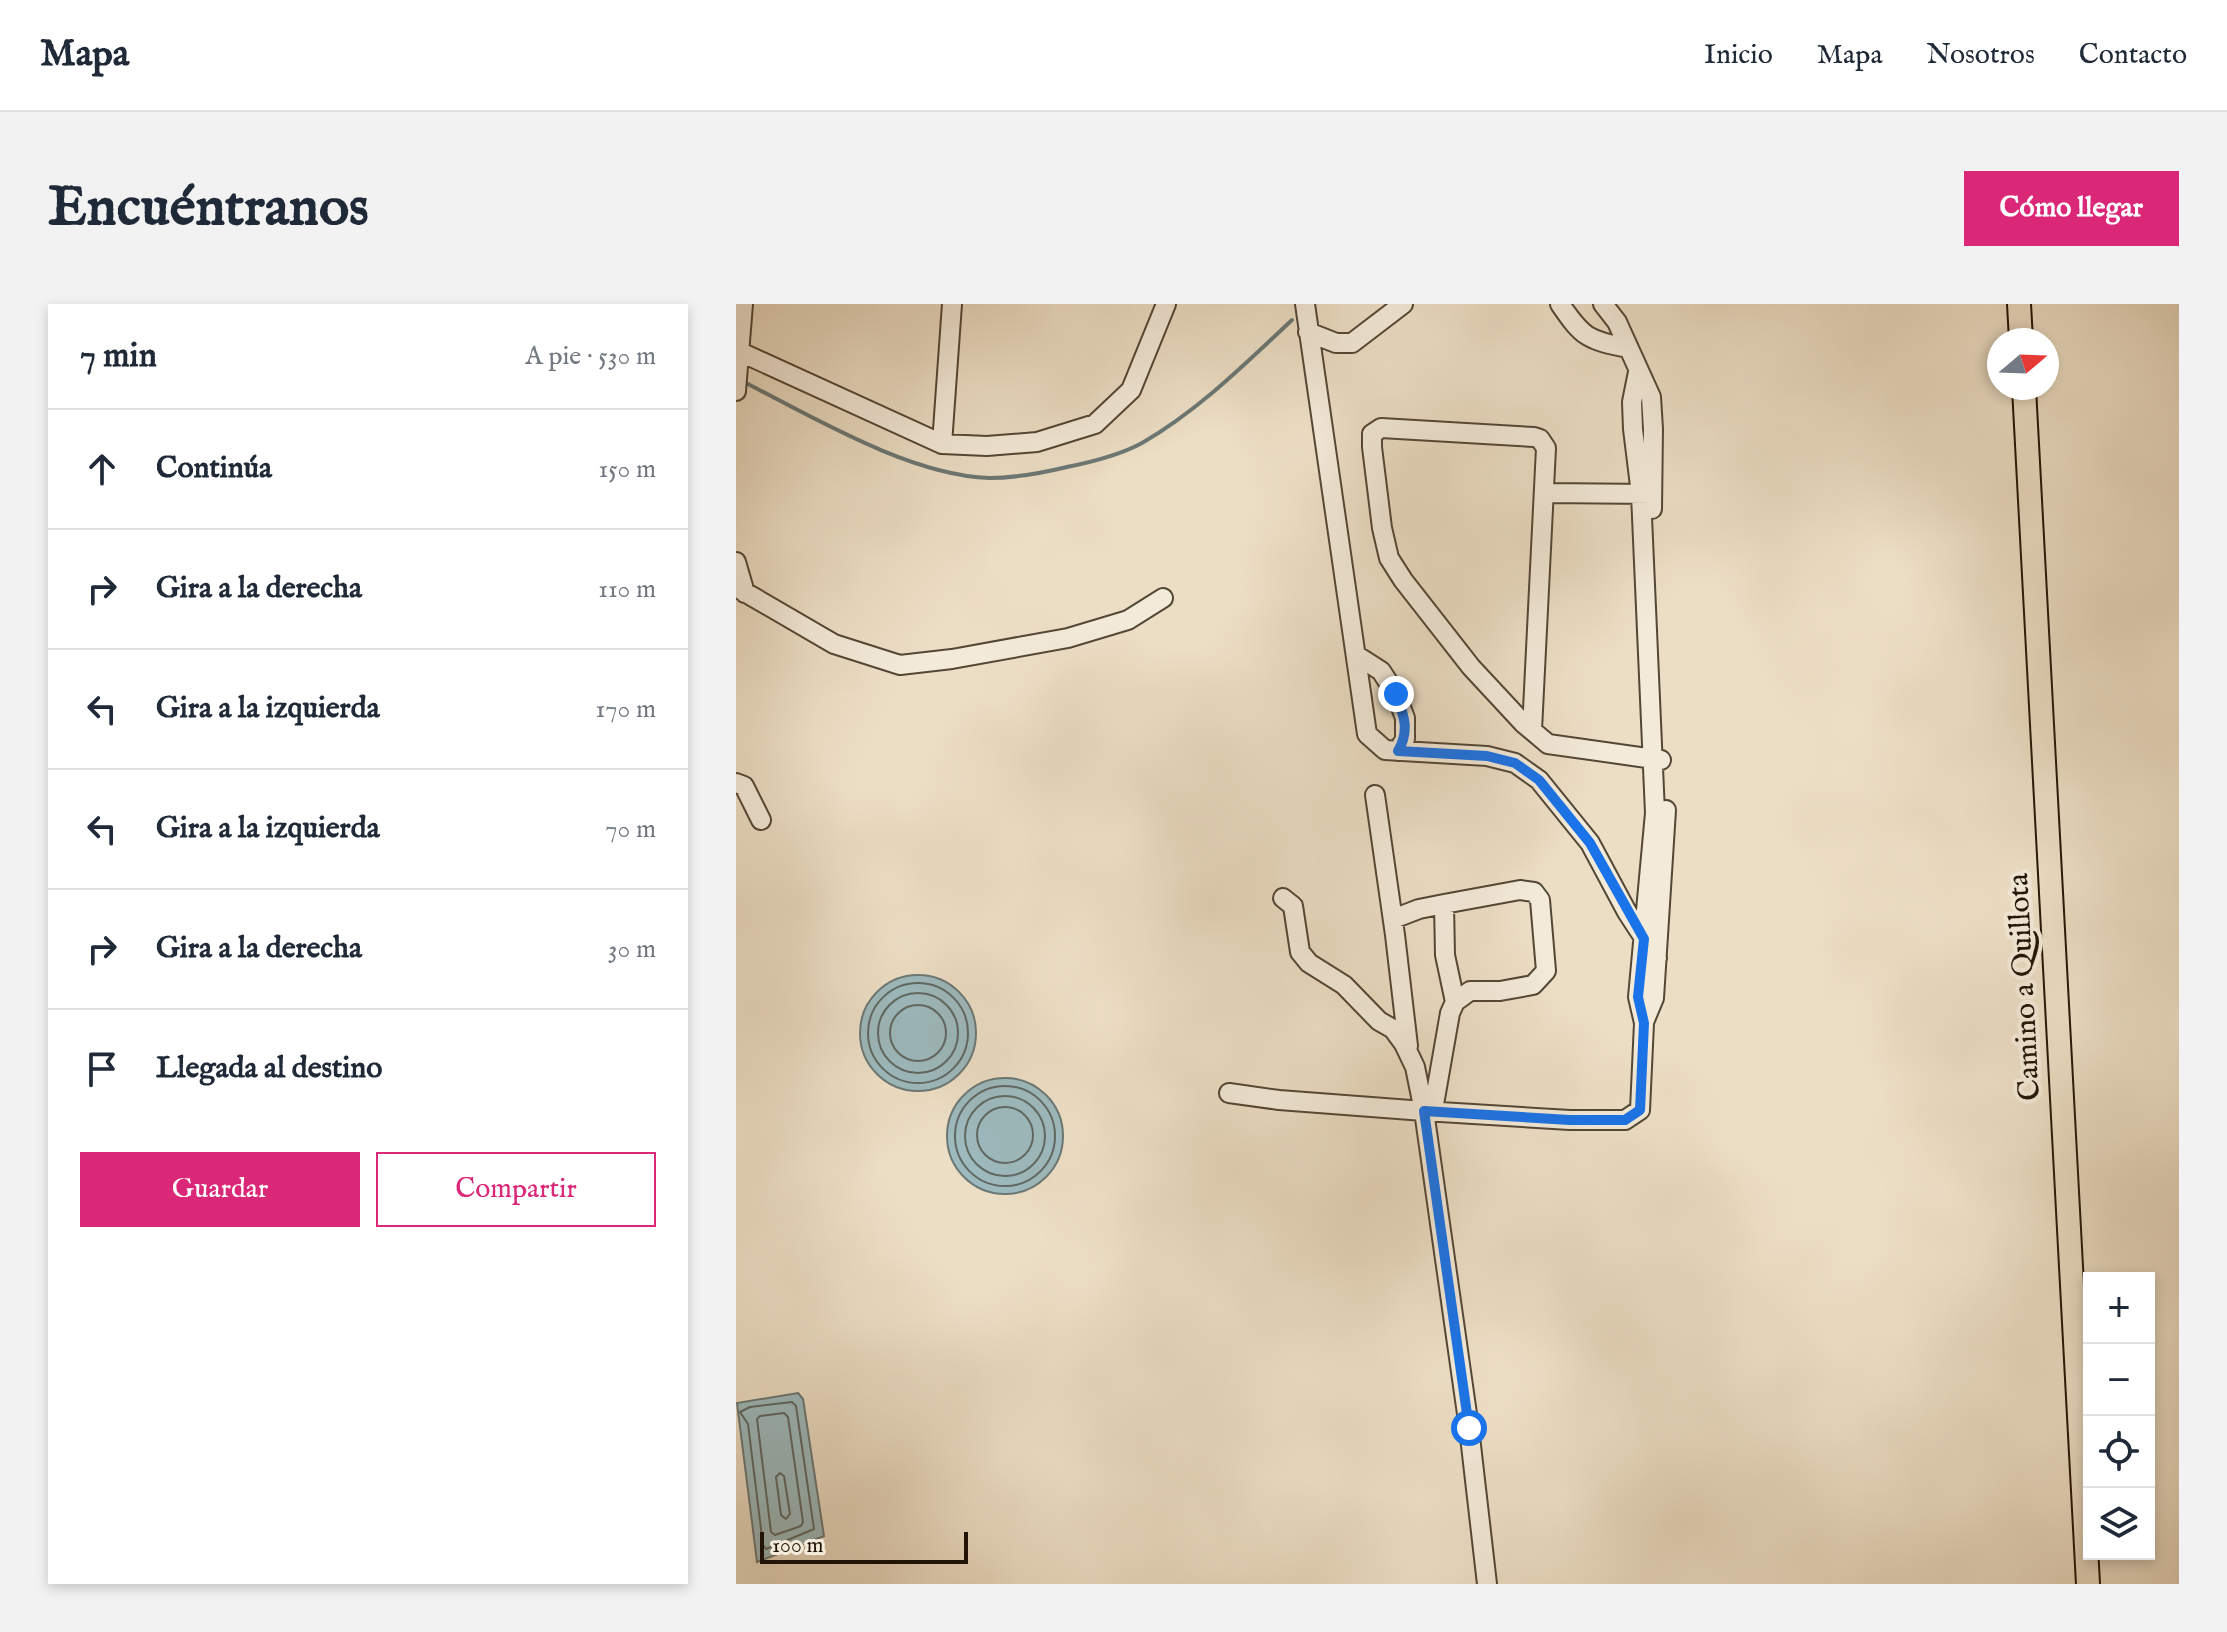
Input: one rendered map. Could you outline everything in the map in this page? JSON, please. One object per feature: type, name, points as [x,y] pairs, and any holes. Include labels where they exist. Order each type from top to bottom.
[{"type":"main road","points":[[2019,304],[2020,328]]},
{"type":"main road","name":"Camino a Quillota","points":[[2025,400],[2088,1583]]},
{"type":"lane","points":[[736,391],[743,304]]},
{"type":"lane","points":[[942,444],[952,304]]},
{"type":"lane","points":[[738,357],[942,444],[987,446],[1037,442],[1095,424],[1131,390],[1166,304]]},
{"type":"lane","points":[[1305,304],[1367,734],[1385,750],[1487,756],[1515,763],[1539,780],[1590,843],[1657,958]]},
{"type":"lane","points":[[1308,332],[1336,343],[1352,343],[1403,304]]},
{"type":"lane","points":[[1560,304],[1591,341],[1628,348]]},
{"type":"lane","points":[[1603,304],[1617,322],[1638,372],[1632,402],[1646,494],[1658,760],[1665,840],[1654,998],[1644,1023]]},
{"type":"lane","points":[[1532,730],[1548,456],[1543,442],[1534,437],[1381,428],[1372,434],[1382,528],[1389,558],[1471,667],[1532,730],[1548,744],[1658,760]]},
{"type":"lane","points":[[1546,493],[1646,494]]},
{"type":"lane","points":[[736,562],[740,590],[834,644],[900,665],[1068,638],[1128,620],[1163,598]]},
{"type":"lane","points":[[1356,655],[1381,671],[1396,694],[1405,718],[1405,739],[1398,751]]},
{"type":"lane","points":[[1229,1093],[1279,1100],[1570,1120],[1625,1120],[1640,1110],[1644,1023],[1638,997],[1658,760]]},
{"type":"lane","points":[[736,783],[744,786],[761,820]]},
{"type":"lane","points":[[1375,795],[1408,1053]]},
{"type":"lane","points":[[1393,919],[1419,909],[1520,890],[1534,892],[1540,900],[1546,971],[1533,985],[1500,991],[1470,991],[1455,1002],[1428,1110]]},
{"type":"lane","points":[[1283,898],[1293,906],[1300,952],[1309,963],[1344,985],[1379,1021],[1393,1029],[1415,1067],[1428,1110],[1487,1584]]},
{"type":"lane","points":[[1444,904],[1445,955],[1455,1002]]},
{"type":"water","points":[[918,975],[940,980],[959,992],[971,1011],[976,1033],[971,1055],[959,1074],[940,1086],[918,1091],[896,1086],[877,1074],[865,1055],[860,1033],[865,1011],[877,992],[896,980]]},
{"type":"water","points":[[1005,1078],[1027,1082],[1046,1095],[1059,1114],[1063,1136],[1059,1158],[1046,1177],[1027,1190],[1005,1194],[983,1190],[964,1177],[951,1158],[947,1136],[951,1114],[964,1095],[983,1082]]},
{"type":"water","points":[[798,1393],[803,1399],[824,1536],[757,1562],[737,1403]]},
{"type":"waterway","points":[[742,381],[862,442],[927,467],[989,478],[1019,476],[1096,460],[1142,443],[1202,401],[1292,320]]},
{"type":"route","points":[[1396,694],[1405,718],[1405,739],[1398,751],[1487,756],[1515,763],[1539,780],[1590,843],[1644,939],[1638,997],[1644,1023],[1640,1110],[1625,1120],[1570,1120],[1424,1111],[1469,1428]]}]
